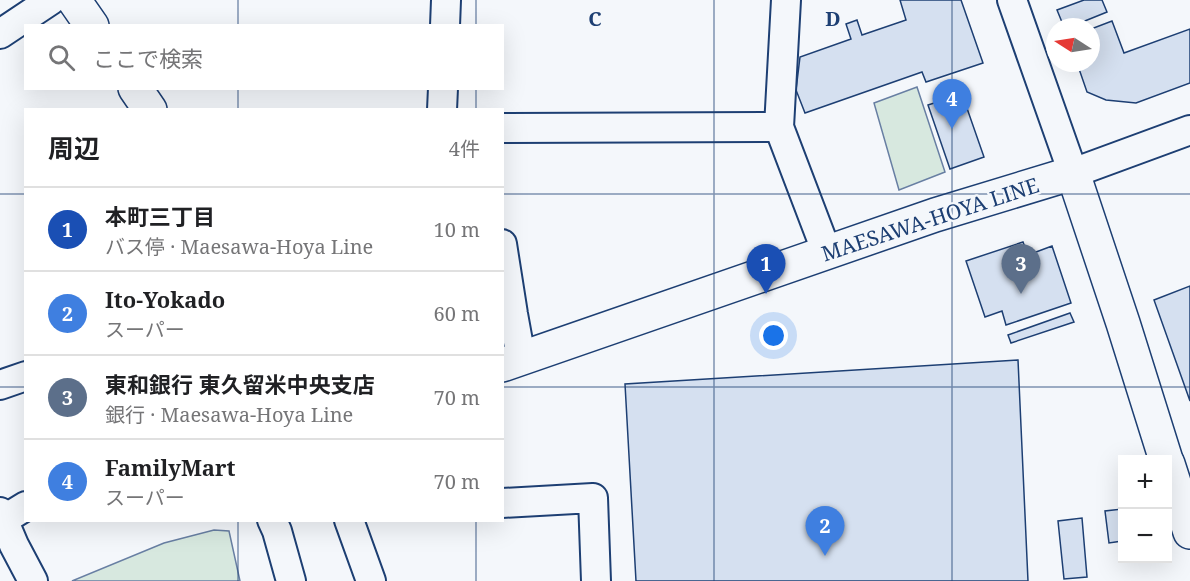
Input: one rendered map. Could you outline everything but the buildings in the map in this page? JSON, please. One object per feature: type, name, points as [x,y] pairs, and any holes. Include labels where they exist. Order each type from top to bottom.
[{"type":"main road","points":[[74,0],[91,24]]},
{"type":"main road","points":[[136,90],[149,108]]},
{"type":"main road","points":[[1073,173],[1165,455]]},
{"type":"main road","name":"MAESAWA-HOYA LINE","points":[[512,361],[935,215],[1073,173]]},
{"type":"main road","points":[[1172,476],[1190,532]]},
{"type":"street","points":[[0,34],[51,0]]},
{"type":"street","points":[[445,24],[446,0]]},
{"type":"street","points":[[786,0],[779,127],[827,253]]},
{"type":"street","points":[[1012,0],[1073,173],[1190,130]]},
{"type":"street","points":[[442,90],[442,108]]},
{"type":"street","points":[[504,128],[779,127]]},
{"type":"street","points":[[504,257],[513,314],[512,361]]},
{"type":"street","points":[[0,385],[24,377]]},
{"type":"street","points":[[504,503],[593,498],[596,581]]},
{"type":"street","points":[[9,512],[14,545],[33,581]]},
{"type":"street","points":[[273,522],[291,581]]},
{"type":"street","points":[[350,522],[371,581]]},
{"type":"shaded area","points":[[917,87],[945,172],[899,190],[874,103]]},
{"type":"shaded area","points":[[214,530],[229,531],[240,581],[72,581],[164,543]]},
{"type":"place","name":"FamilyMart","points":[[952,129]]},
{"type":"place","name":"本町三丁目","points":[[766,294]]},
{"type":"place","name":"東和銀行 東久留米中央支店","points":[[1021,294]]},
{"type":"place","name":"Ito-Yokado","points":[[825,556]]}]
